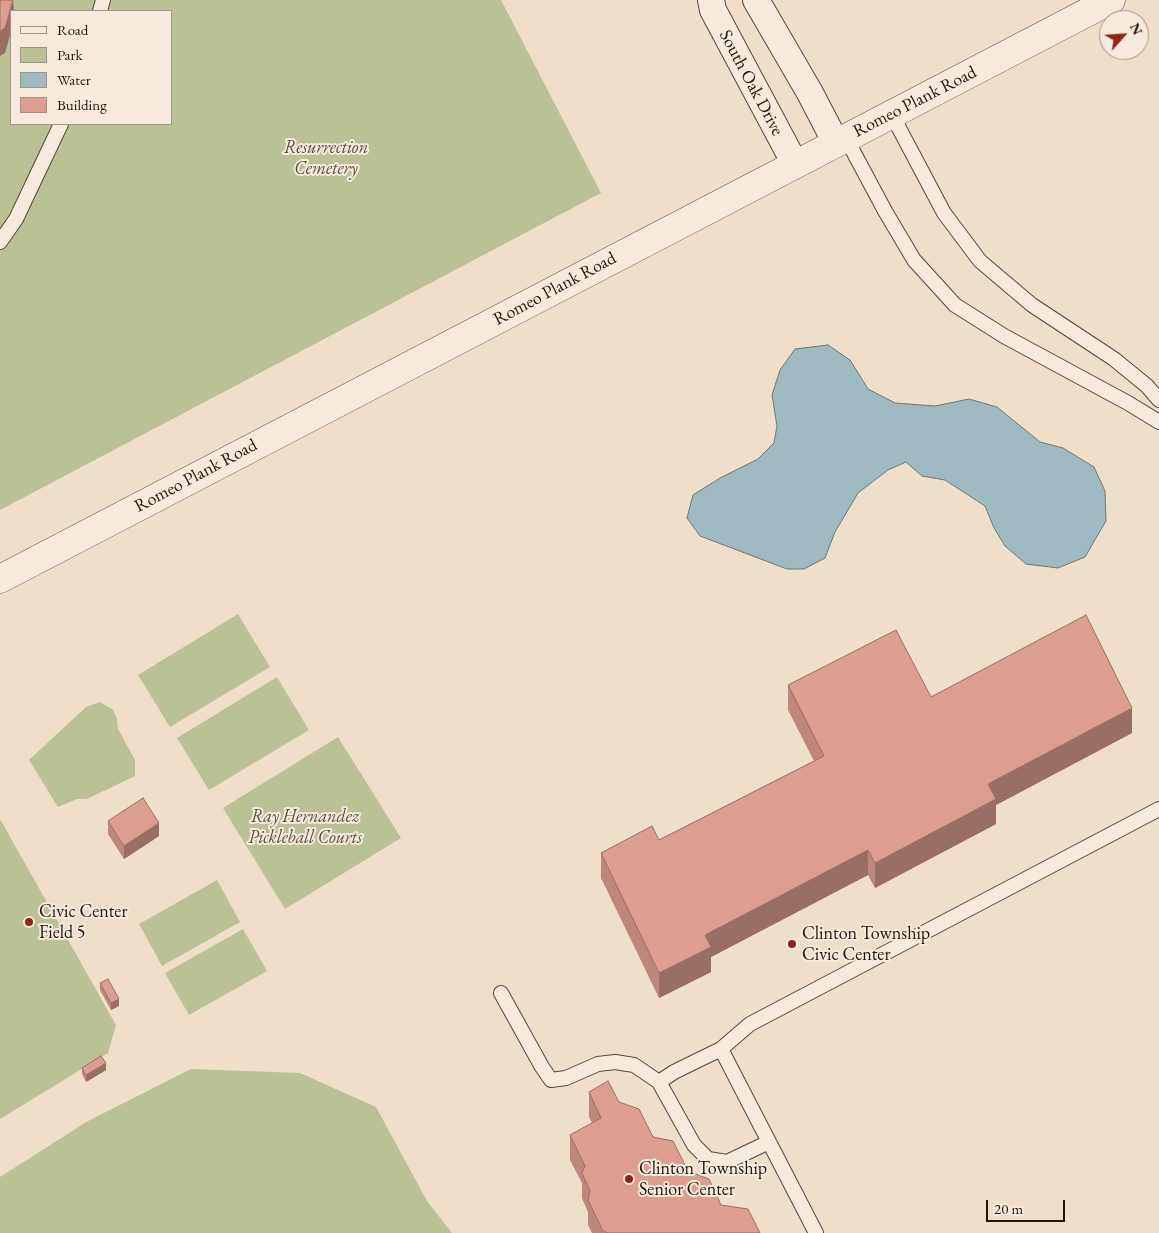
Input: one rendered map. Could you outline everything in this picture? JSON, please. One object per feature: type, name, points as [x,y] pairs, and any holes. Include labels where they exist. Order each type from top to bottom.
[{"type":"street","name":"South Oak Drive","points":[[711,0],[713,10],[795,164]]},
{"type":"street","points":[[756,0],[810,93],[841,141]]},
{"type":"street","name":"Romeo Plank Road","points":[[0,578],[1111,0]]},
{"type":"lane","points":[[892,115],[944,213],[980,261],[1032,305],[1114,359],[1147,386],[1159,400]]},
{"type":"lane","points":[[0,242],[16,219],[61,125]]},
{"type":"lane","points":[[841,141],[914,260],[955,305],[1004,336],[1128,403],[1159,422]]},
{"type":"lane","points":[[659,1082],[674,1072],[721,1049],[750,1024],[1159,809]]},
{"type":"lane","points":[[501,993],[542,1068],[551,1080],[566,1078],[598,1064],[615,1062],[634,1066],[659,1082],[694,1145],[708,1159],[727,1162],[769,1142]]},
{"type":"lane","points":[[721,1049],[816,1233]]},
{"type":"green space","name":"Resurrection Cemetery","points":[[0,0],[501,0],[601,193],[0,510]]},
{"type":"green space","points":[[238,614],[270,667],[170,727],[138,675]]},
{"type":"green space","points":[[277,677],[309,730],[209,790],[177,738]]},
{"type":"green space","points":[[100,702],[113,710],[117,719],[118,729],[135,760],[135,776],[87,799],[77,799],[58,807],[29,760],[86,707]]},
{"type":"green space","name":"Ray Hernandez Pickleball Courts","points":[[338,737],[401,838],[285,909],[223,808]]},
{"type":"green space","name":"Civic Center Field 5","points":[[0,819],[116,1025],[108,1053],[0,1119]]},
{"type":"green space","points":[[217,880],[240,922],[162,966],[139,924]]},
{"type":"green space","points":[[243,929],[267,971],[189,1015],[165,973]]},
{"type":"green space","points":[[191,1069],[300,1073],[376,1107],[427,1201],[452,1233],[0,1233],[0,1177],[88,1121]]},
{"type":"water","points":[[828,345],[850,360],[868,389],[895,403],[935,406],[969,399],[997,407],[1040,442],[1063,448],[1094,467],[1105,491],[1106,521],[1085,557],[1058,568],[1026,564],[1005,546],[994,528],[985,506],[945,480],[922,476],[906,462],[888,470],[858,493],[835,532],[825,558],[804,569],[787,569],[700,536],[687,518],[693,495],[720,478],[758,459],[774,443],[777,426],[772,395],[780,370],[795,349]]},
{"type":"building","points":[[0,0],[13,0],[5,28],[0,31]]},
{"type":"building","name":"Clinton Township Civic Center","points":[[1086,615],[1132,708],[988,784],[996,799],[875,863],[868,850],[705,935],[711,947],[659,973],[601,853],[652,826],[659,840],[824,756],[788,685],[896,630],[931,697]]},
{"type":"building","points":[[143,798],[159,823],[124,846],[108,821]]},
{"type":"building","points":[[108,979],[119,999],[111,1003],[100,983]]},
{"type":"building","points":[[101,1056],[106,1063],[86,1075],[82,1068]]},
{"type":"building","name":"Clinton Township Senior Center","points":[[608,1081],[619,1102],[639,1109],[653,1137],[673,1141],[688,1171],[709,1179],[721,1205],[748,1209],[760,1233],[608,1233],[603,1231],[588,1200],[590,1191],[582,1173],[585,1166],[570,1135],[601,1118],[589,1092]]},
{"type":"place","name":"Civic Center Field 5","points":[[29,922]]},
{"type":"place","name":"Clinton Township Civic Center","points":[[792,944]]},
{"type":"place","name":"Clinton Township Senior Center","points":[[629,1179]]}]
